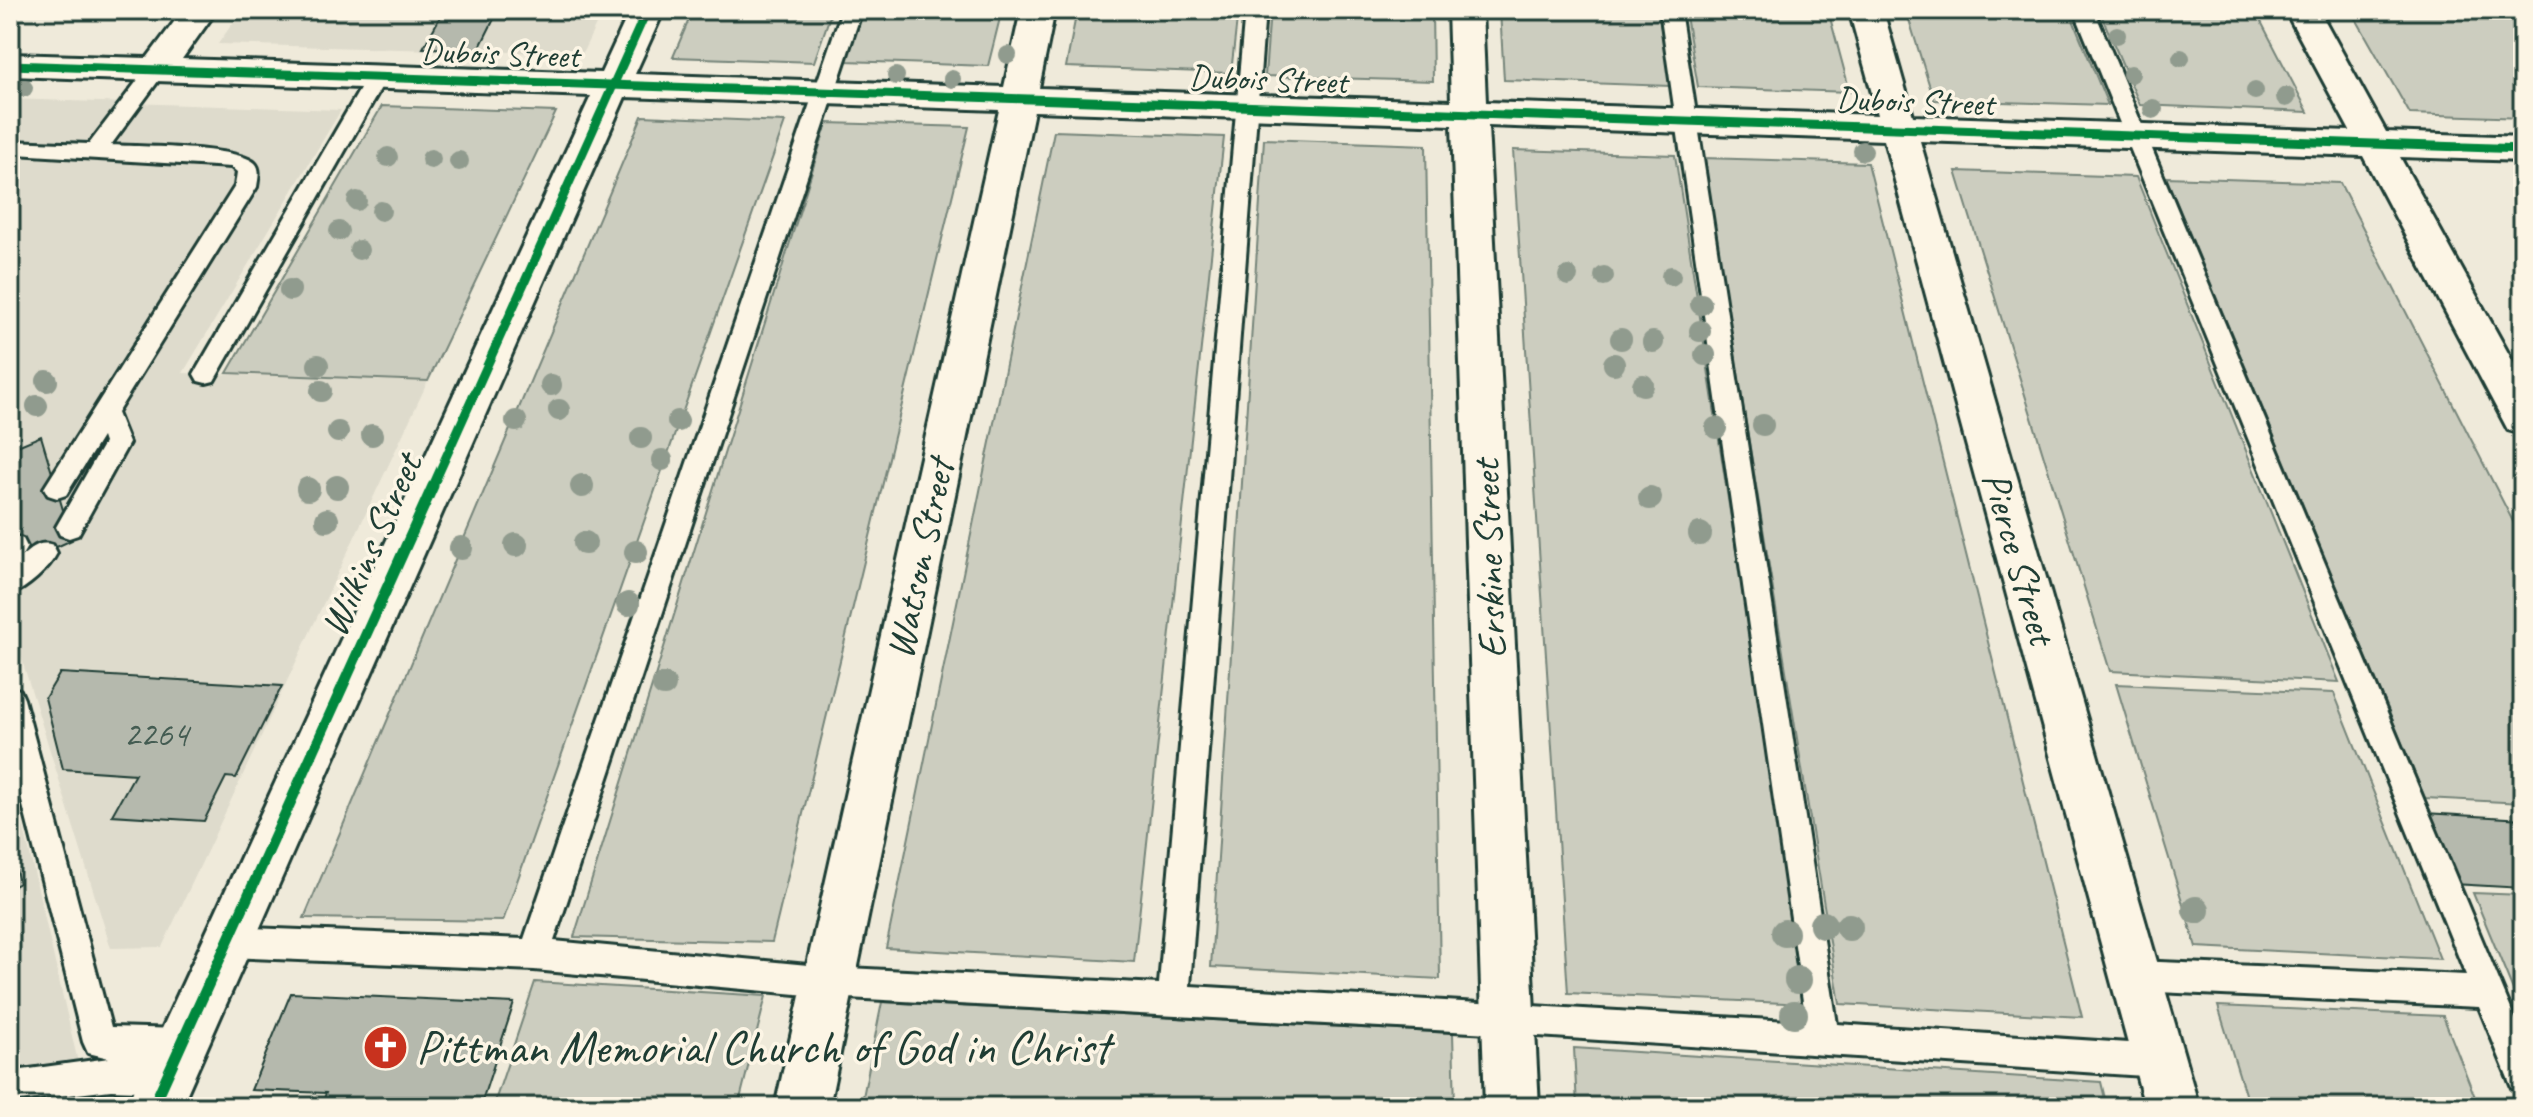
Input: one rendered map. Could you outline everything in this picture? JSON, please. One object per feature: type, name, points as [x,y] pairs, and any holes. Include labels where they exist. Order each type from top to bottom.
[{"type":"street","points":[[157,69],[200,10]]},
{"type":"street","name":"Wilkins Street","points":[[167,1076],[647,10]]},
{"type":"street","name":"Watson Street","points":[[802,1107],[1038,10]]},
{"type":"street","name":"Erskine Street","points":[[1465,10],[1512,1107]]},
{"type":"street","name":"Pierce Street","points":[[1866,10],[2172,1107]]},
{"type":"street","points":[[2302,10],[2523,418]]},
{"type":"street","name":"Dubois Street","points":[[10,65],[2523,149]]},
{"type":"lane","points":[[534,955],[852,10]]},
{"type":"lane","points":[[1173,999],[1255,10]]},
{"type":"lane","points":[[1670,10],[1824,1039]]},
{"type":"lane","points":[[2084,10],[2523,1077]]},
{"type":"lane","points":[[96,150],[157,69]]},
{"type":"lane","points":[[206,374],[377,77]]},
{"type":"lane","points":[[15,147],[236,160],[248,169],[246,187],[105,413],[54,477]]},
{"type":"lane","points":[[69,527],[117,443],[105,413]]},
{"type":"lane","points":[[10,584],[44,553]]},
{"type":"lane","points":[[10,699],[99,1042],[167,1076]]},
{"type":"lane","points":[[228,942],[534,955],[829,982],[1508,1018],[2159,1061]]},
{"type":"lane","points":[[2136,976],[2488,992]]},
{"type":"lane","points":[[13,1091],[111,1074],[167,1076]]},
{"type":"shaded area","points":[[242,10],[603,10],[582,54],[218,44]]},
{"type":"shaded area","points":[[693,10],[832,10],[814,62],[673,57]]},
{"type":"shaded area","points":[[862,10],[1002,10],[988,66],[846,61]]},
{"type":"shaded area","points":[[1077,10],[1238,10],[1231,73],[1066,67]]},
{"type":"shaded area","points":[[1270,10],[1432,10],[1433,81],[1265,76]]},
{"type":"shaded area","points":[[1500,10],[1658,10],[1670,86],[1504,80]]},
{"type":"shaded area","points":[[1685,10],[1828,10],[1850,92],[1698,87]]},
{"type":"shaded area","points":[[1906,10],[2069,10],[2108,105],[1934,100]]},
{"type":"shaded area","points":[[2099,10],[2255,10],[2308,112],[2140,105]]},
{"type":"shaded area","points":[[2351,10],[2523,10],[2523,118],[2410,114]]},
{"type":"shaded area","points":[[10,99],[341,110],[183,373],[428,381],[162,947],[111,948],[10,621]]},
{"type":"shaded area","points":[[382,106],[556,112],[428,381],[227,373]]},
{"type":"shaded area","points":[[642,116],[785,122],[503,921],[304,918]]},
{"type":"shaded area","points":[[827,123],[969,127],[772,942],[574,937]]},
{"type":"shaded area","points":[[1054,131],[1224,137],[1134,962],[886,948]]},
{"type":"shaded area","points":[[1264,139],[1426,145],[1440,979],[1211,967]]},
{"type":"shaded area","points":[[1513,150],[1675,155],[1806,1004],[1568,993]]},
{"type":"shaded area","points":[[1703,158],[1868,163],[2082,1017],[1840,1004]]},
{"type":"shaded area","points":[[1956,171],[2136,177],[2339,682],[2110,671]]},
{"type":"shaded area","points":[[2166,177],[2340,183],[2523,541],[2523,803],[2425,798]]},
{"type":"shaded area","points":[[2116,684],[2334,693],[2440,959],[2196,947]]},
{"type":"shaded area","points":[[10,768],[87,1101],[84,1107],[10,1107]]},
{"type":"shaded area","points":[[2473,893],[2523,895],[2523,1014]]},
{"type":"shaded area","points":[[535,982],[766,996],[738,1107],[493,1107]]},
{"type":"shaded area","points":[[882,1002],[1453,1033],[1455,1107],[861,1107]]},
{"type":"shaded area","points":[[2218,1006],[2443,1016],[2475,1097],[2523,1099],[2523,1107],[2249,1107]]},
{"type":"shaded area","points":[[1574,1048],[2101,1082],[2107,1107],[1577,1107]]},
{"type":"building","points":[[444,10],[498,11],[479,49],[423,48]]},
{"type":"building","points":[[41,436],[72,540],[19,564],[10,532],[10,449]]},
{"type":"building","points":[[60,673],[282,686],[236,778],[226,777],[204,821],[112,815],[135,774],[63,769],[45,698]]},
{"type":"building","points":[[2425,813],[2523,819],[2523,888],[2453,884]]},
{"type":"building","points":[[10,843],[19,883],[10,888]]},
{"type":"building","name":"Pittman Memorial Church of God in Christ","points":[[291,993],[514,1003],[480,1107],[321,1107],[326,1093],[251,1090]]},
{"type":"cycle path","points":[[153,1107],[647,10]]},
{"type":"cycle path","points":[[10,65],[2523,149]]},
{"type":"place","name":"Pittman Memorial Church of God in Christ","points":[[385,1047]]}]
